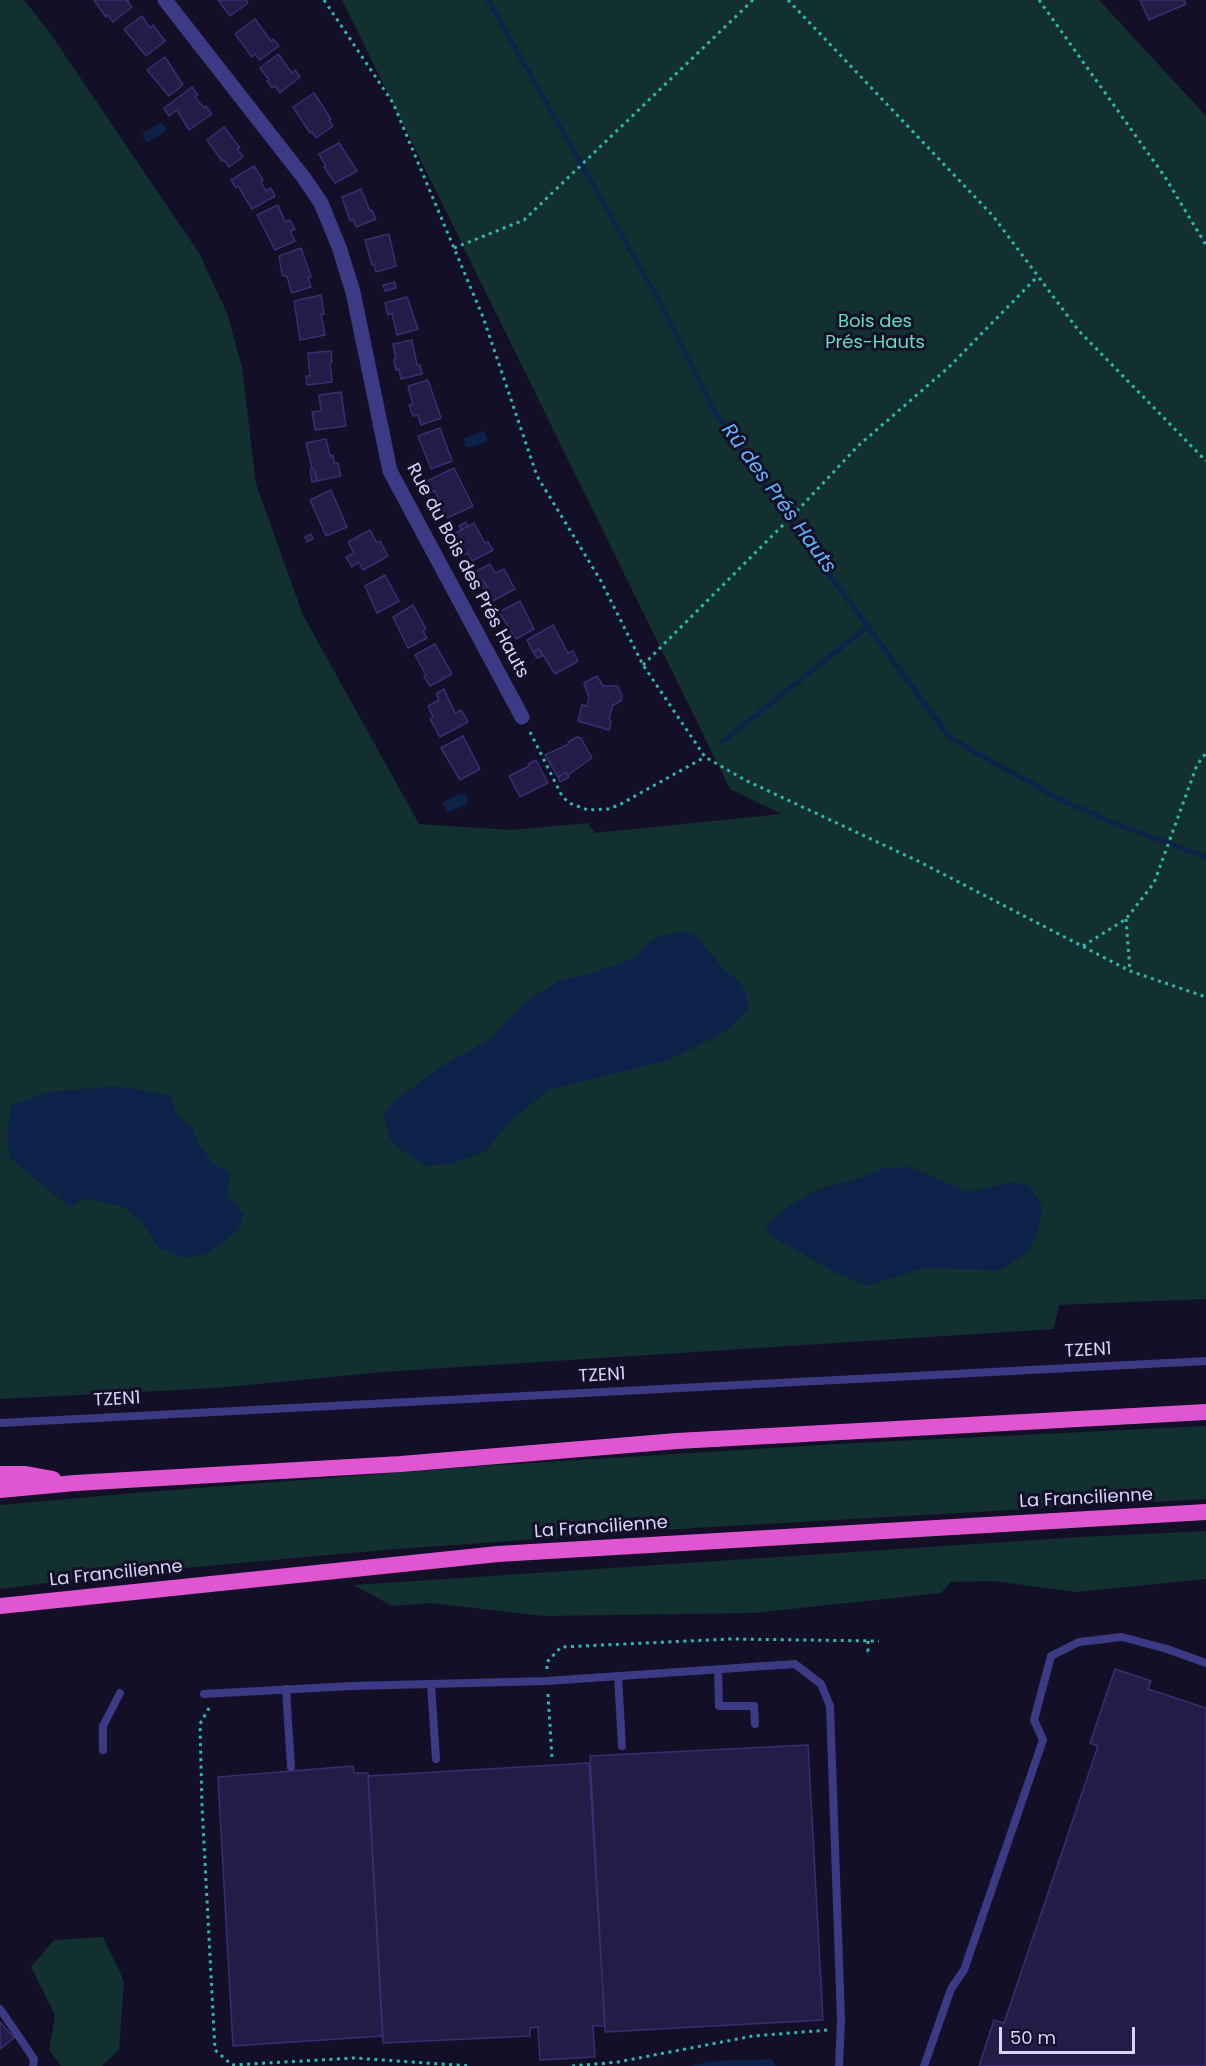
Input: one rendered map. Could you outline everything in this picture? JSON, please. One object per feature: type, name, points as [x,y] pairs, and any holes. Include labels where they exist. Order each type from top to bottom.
[{"type":"highway","points":[[0,1490],[75,1483],[401,1464],[677,1441],[1206,1412]]},
{"type":"highway","points":[[0,1474],[27,1474],[75,1483]]},
{"type":"highway","name":"La Francilienne","points":[[0,1606],[498,1554],[1206,1512]]},
{"type":"street","name":"Rue du Bois des Prés Hauts","points":[[165,0],[321,203],[339,247],[353,292],[390,471],[522,717]]},
{"type":"lane","name":"TZEN1","points":[[0,1423],[1206,1361]]},
{"type":"lane","points":[[924,2066],[951,1989],[964,1970],[1043,1740],[1034,1719],[1051,1656],[1079,1642],[1122,1637],[1167,1649],[1206,1663]]},
{"type":"lane","points":[[204,1694],[286,1689],[548,1681],[795,1664],[821,1684],[830,1706],[841,2030],[839,2066]]},
{"type":"lane","points":[[718,1669],[719,1706],[754,1706],[756,1724]]},
{"type":"lane","points":[[618,1676],[622,1746]]},
{"type":"lane","points":[[431,1684],[436,1759]]},
{"type":"lane","points":[[286,1689],[291,1767]]},
{"type":"lane","points":[[103,1750],[103,1726],[120,1692]]},
{"type":"lane","points":[[0,2009],[34,2059],[33,2066]]},
{"type":"path","points":[[324,0],[393,103],[483,317],[537,476],[601,581],[643,665],[705,758],[745,780],[920,862],[1130,971],[1206,997]]},
{"type":"path","points":[[454,248],[524,220],[753,0]]},
{"type":"path","points":[[788,0],[993,216],[1079,331],[1206,461]]},
{"type":"path","points":[[1039,0],[1165,177],[1206,245]]},
{"type":"path","points":[[643,665],[796,512],[858,446],[949,367],[1038,276]]},
{"type":"path","points":[[522,717],[562,796],[569,803],[588,810],[619,805],[705,758]]},
{"type":"path","points":[[1083,946],[1126,919],[1154,883],[1197,765],[1206,753]]},
{"type":"path","points":[[1126,919],[1130,971]]},
{"type":"path","points":[[730,1639],[879,1641]]},
{"type":"path","points":[[868,1641],[868,1651],[873,1651]]},
{"type":"path","points":[[218,1693],[200,1724],[202,1829],[215,2050],[232,2065],[354,2058],[471,2066]]},
{"type":"path","points":[[572,2066],[618,2062],[753,2036],[841,2030]]},
{"type":"green space","name":"Bois des Prés-Hauts","points":[[0,0],[24,0],[50,33],[199,253],[227,313],[242,367],[256,484],[303,615],[419,824],[511,830],[588,823],[595,833],[781,814],[730,789],[342,0],[1099,0],[1206,116],[1206,1299],[1059,1305],[1054,1329],[383,1372],[216,1388],[0,1399]]},
{"type":"green space","points":[[1206,1426],[1206,1499],[694,1528],[384,1550],[118,1574],[0,1589],[0,1505],[482,1466],[836,1444]]},
{"type":"green space","points":[[1206,1531],[1206,1579],[1076,1592],[993,1581],[951,1582],[941,1593],[753,1613],[543,1616],[430,1603],[392,1606],[354,1585],[1080,1537]]},
{"type":"green space","points":[[103,1937],[124,1981],[119,2050],[102,2066],[61,2066],[49,2050],[55,2015],[31,1967],[54,1940]]},
{"type":"water","points":[[161,122],[167,130],[147,143],[142,134]]},
{"type":"water","points":[[484,431],[488,441],[468,448],[465,446],[464,438]]},
{"type":"water","points":[[460,794],[467,797],[468,801],[465,805],[447,811],[443,804],[445,801]]},
{"type":"water","points":[[684,931],[694,934],[722,967],[742,985],[749,1002],[747,1011],[722,1034],[669,1060],[548,1090],[509,1123],[486,1151],[450,1164],[425,1166],[390,1140],[384,1115],[397,1099],[439,1068],[490,1039],[528,1000],[561,980],[594,973],[636,956],[645,945],[658,937]]},
{"type":"water","points":[[117,1086],[171,1096],[175,1113],[193,1128],[199,1144],[214,1165],[230,1171],[228,1196],[244,1214],[239,1229],[223,1243],[203,1255],[183,1258],[159,1248],[144,1225],[124,1207],[87,1198],[69,1207],[10,1158],[7,1137],[11,1105],[48,1092]]},
{"type":"water","points":[[910,1167],[968,1192],[1010,1182],[1029,1185],[1043,1208],[1037,1235],[1025,1255],[999,1270],[924,1268],[866,1286],[836,1273],[773,1237],[765,1227],[787,1207],[819,1189],[858,1179],[883,1168]]},
{"type":"water","points":[[772,2059],[776,2066],[691,2066],[710,2061]]},
{"type":"building","points":[[94,0],[129,0],[127,1],[132,7],[113,22],[108,15],[106,17]]},
{"type":"building","points":[[218,0],[246,0],[248,3],[230,16]]},
{"type":"building","points":[[1140,0],[1184,0],[1186,4],[1149,20]]},
{"type":"building","points":[[142,16],[150,28],[153,25],[165,41],[146,56],[124,29]]},
{"type":"building","points":[[255,19],[271,41],[273,39],[279,46],[260,60],[255,54],[252,57],[235,34]]},
{"type":"building","points":[[278,54],[292,73],[295,70],[300,77],[280,93],[275,86],[272,88],[260,68]]},
{"type":"building","points":[[165,57],[183,85],[169,96],[147,70]]},
{"type":"building","points":[[192,87],[198,95],[195,97],[212,114],[189,130],[177,110],[169,116],[164,108]]},
{"type":"building","points":[[314,93],[333,126],[316,138],[312,132],[310,133],[293,107]]},
{"type":"building","points":[[224,127],[240,148],[237,149],[243,157],[229,167],[207,140]]},
{"type":"building","points":[[339,143],[357,171],[335,183],[324,167],[326,166],[319,154]]},
{"type":"building","points":[[254,166],[263,180],[261,182],[266,191],[271,188],[275,196],[252,209],[238,186],[236,188],[231,180]]},
{"type":"building","points":[[361,189],[376,219],[356,227],[353,220],[350,221],[342,197]]},
{"type":"building","points":[[278,205],[285,222],[290,220],[295,229],[290,231],[295,241],[275,250],[257,215]]},
{"type":"building","points":[[389,234],[396,266],[376,272],[365,240]]},
{"type":"building","points":[[301,248],[311,277],[308,278],[311,287],[292,293],[287,277],[282,275],[279,256]]},
{"type":"building","points":[[395,282],[396,288],[385,291],[383,285]]},
{"type":"building","points":[[321,295],[324,314],[321,314],[325,335],[300,340],[294,301]]},
{"type":"building","points":[[407,297],[418,329],[397,335],[392,313],[388,315],[385,303]]},
{"type":"building","points":[[412,340],[417,365],[420,365],[422,374],[401,379],[399,369],[396,370],[393,344]]},
{"type":"building","points":[[331,351],[332,382],[307,385],[306,376],[310,376],[308,353]]},
{"type":"building","points":[[428,380],[441,418],[421,425],[418,415],[413,416],[409,405],[413,404],[408,386]]},
{"type":"building","points":[[341,392],[346,426],[315,430],[312,412],[321,411],[319,395]]},
{"type":"building","points":[[440,428],[452,461],[431,469],[418,436]]},
{"type":"building","points":[[326,439],[330,456],[333,455],[334,463],[338,463],[341,476],[317,481],[306,443]]},
{"type":"building","points":[[454,468],[473,506],[447,518],[435,491],[433,492],[427,481]]},
{"type":"building","points":[[314,469],[317,481],[312,482],[310,470]]},
{"type":"building","points":[[331,490],[347,527],[326,536],[310,500]]},
{"type":"building","points":[[466,522],[468,526],[461,530],[459,526]]},
{"type":"building","points":[[474,523],[485,543],[488,542],[493,550],[472,561],[468,553],[465,555],[454,534]]},
{"type":"building","points":[[370,530],[377,543],[380,541],[388,556],[363,570],[359,562],[352,567],[346,557],[354,553],[348,542]]},
{"type":"building","points":[[311,534],[313,539],[307,542],[305,537]]},
{"type":"building","points":[[490,564],[495,573],[504,569],[515,589],[491,602],[486,592],[489,590],[474,572]]},
{"type":"building","points":[[385,575],[399,601],[377,613],[365,586]]},
{"type":"building","points":[[483,580],[489,590],[486,592],[480,581]]},
{"type":"building","points":[[520,601],[534,629],[516,639],[499,612]]},
{"type":"building","points":[[413,605],[426,629],[423,631],[427,638],[408,648],[393,617]]},
{"type":"building","points":[[553,625],[568,653],[573,651],[578,661],[555,674],[539,649],[533,652],[527,640]]},
{"type":"building","points":[[435,644],[452,674],[430,686],[415,655]]},
{"type":"building","points":[[539,649],[543,655],[537,658],[533,652]]},
{"type":"building","points":[[597,676],[603,686],[618,686],[622,696],[621,701],[613,705],[609,718],[611,722],[609,730],[578,721],[582,705],[587,706],[589,698],[584,683]]},
{"type":"building","points":[[444,689],[455,713],[461,710],[468,722],[440,737],[430,719],[433,717],[428,706],[439,700],[436,694]]},
{"type":"building","points":[[463,736],[480,769],[460,780],[441,748]]},
{"type":"building","points":[[577,737],[581,738],[592,758],[568,775],[566,772],[558,777],[545,755],[569,744],[568,742]]},
{"type":"building","points":[[536,760],[548,783],[520,797],[509,776]]},
{"type":"building","points":[[566,772],[569,777],[560,782],[558,777]]},
{"type":"building","points":[[1115,1669],[1151,1681],[1148,1689],[1206,1708],[1206,2066],[979,2066],[994,2020],[1004,2023],[1098,1746],[1090,1743]]},
{"type":"building","points":[[808,1745],[823,2020],[605,2032],[590,1756]]},
{"type":"building","points":[[589,1763],[605,2026],[593,2026],[595,2057],[540,2060],[538,2027],[530,2028],[530,2036],[383,2043],[368,1776]]},
{"type":"building","points":[[353,1766],[354,1773],[368,1773],[383,2036],[233,2046],[218,1777]]},
{"type":"building","points":[[0,2022],[14,2038],[0,2049]]},
{"type":"waterway","name":"Rû des Prés Hauts","points":[[488,0],[659,301],[713,409],[795,528],[950,738],[1054,796],[1108,821],[1206,857]]},
{"type":"waterway","points":[[721,743],[868,626]]}]
